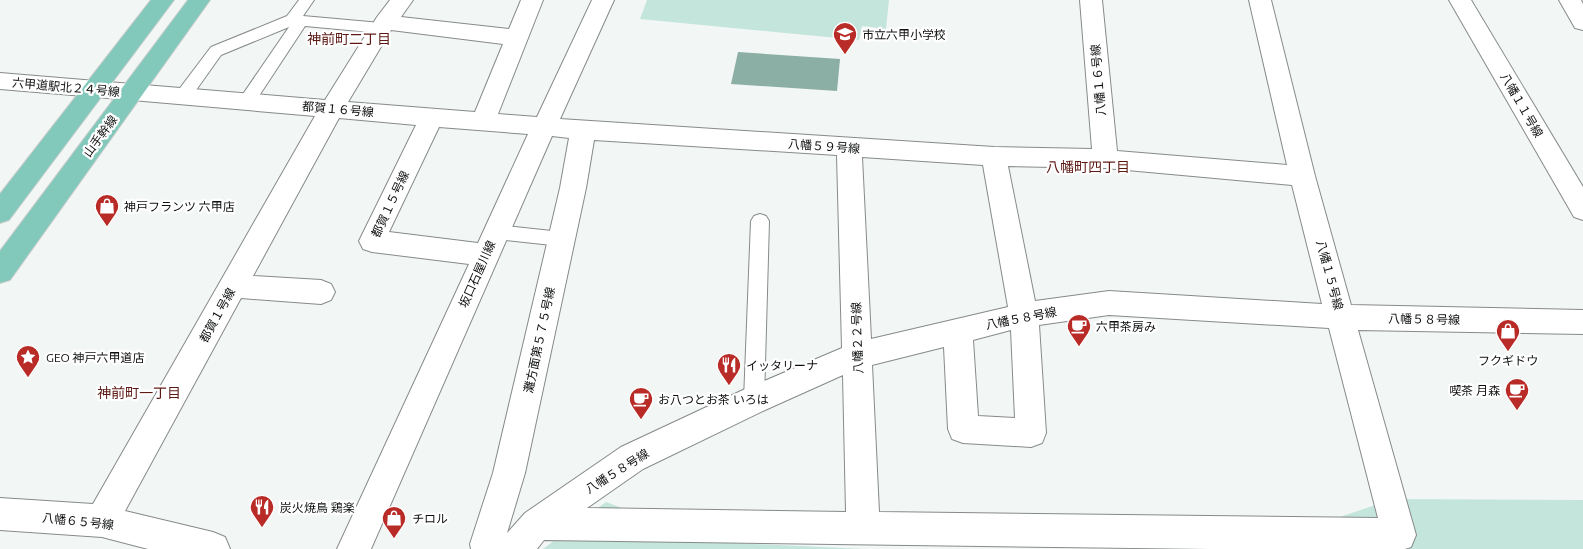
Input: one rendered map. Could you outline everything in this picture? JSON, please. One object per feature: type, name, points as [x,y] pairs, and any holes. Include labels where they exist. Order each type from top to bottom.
[{"type":"main road","points":[[0,213],[163,0]]},
{"type":"main road","name":"山手幹線","points":[[0,272],[199,0]]},
{"type":"street","name":"都賀１号線","points":[[102,521],[332,108],[383,25],[402,0]]},
{"type":"street","points":[[483,122],[532,0]]},
{"type":"street","name":"坂口石屋川線","points":[[354,549],[491,243],[603,0]]},
{"type":"street","name":"八幡１６号線","points":[[1091,0],[1105,159]]},
{"type":"street","name":"八幡１５号線","points":[[1260,0],[1302,176],[1400,542]]},
{"type":"street","name":"八幡１１号線","points":[[1460,0],[1583,210]]},
{"type":"street","points":[[1570,0],[1583,23]]},
{"type":"street","points":[[383,25],[516,38]]},
{"type":"street","name":"六甲道駅北２４号線","points":[[0,81],[132,92]]},
{"type":"street","name":"都賀１６号線","points":[[132,92],[544,127]]},
{"type":"street","name":"都賀１５号線","points":[[431,118],[372,241],[491,243]]},
{"type":"street","name":"八幡５９号線","points":[[544,127],[849,148],[994,156],[1105,159],[1302,176]]},
{"type":"street","name":"灘方面第５７５号線","points":[[488,549],[487,544],[509,474],[583,130]]},
{"type":"street","name":"八幡２２号線","points":[[849,148],[863,528]]},
{"type":"street","points":[[958,332],[963,429],[1031,434],[1024,315],[994,156]]},
{"type":"street","points":[[233,286],[321,292]]},
{"type":"street","name":"八幡５８号線","points":[[515,549],[537,524],[632,458],[754,400],[858,356],[1024,315],[1109,303],[1341,317],[1583,322]]},
{"type":"street","name":"八幡６５号線","points":[[0,514],[102,521],[213,549]]},
{"type":"street","points":[[537,524],[863,528],[1400,542]]},
{"type":"lane","points":[[247,101],[297,21],[307,0]]},
{"type":"lane","points":[[183,96],[216,51],[297,21],[383,25]]},
{"type":"lane","points":[[754,400],[760,220]]},
{"type":"lane","points":[[491,243],[561,239]]},
{"type":"shaded area","points":[[647,0],[889,0],[886,29],[862,26],[859,40],[640,19]]},
{"type":"shaded area","points":[[738,52],[840,59],[837,91],[731,84]]},
{"type":"shaded area","points":[[1393,499],[1583,500],[1583,549],[1246,549]]},
{"type":"shaded area","points":[[606,502],[712,542],[864,549],[543,549]]},
{"type":"place","name":"市立六甲小学校","points":[[845,55]]},
{"type":"place","name":"神戸フランツ 六甲店","points":[[107,227]]},
{"type":"place","name":"六甲茶房み","points":[[1079,347]]},
{"type":"place","name":"フクギドウ","points":[[1508,352]]},
{"type":"place","name":"GEO 神戸六甲道店","points":[[28,378]]},
{"type":"place","name":"イッタリーナ","points":[[729,386]]},
{"type":"place","name":"喫茶 月森","points":[[1517,411]]},
{"type":"place","name":"お八つとお茶 いろは","points":[[641,420]]},
{"type":"place","name":"炭火焼鳥 鶏楽","points":[[262,528]]},
{"type":"place","name":"チロル","points":[[394,539]]},
{"type":"district","name":"神前町二丁目","points":[[349,39]]},
{"type":"district","name":"八幡町四丁目","points":[[1088,167]]},
{"type":"district","name":"神前町一丁目","points":[[139,393]]}]
